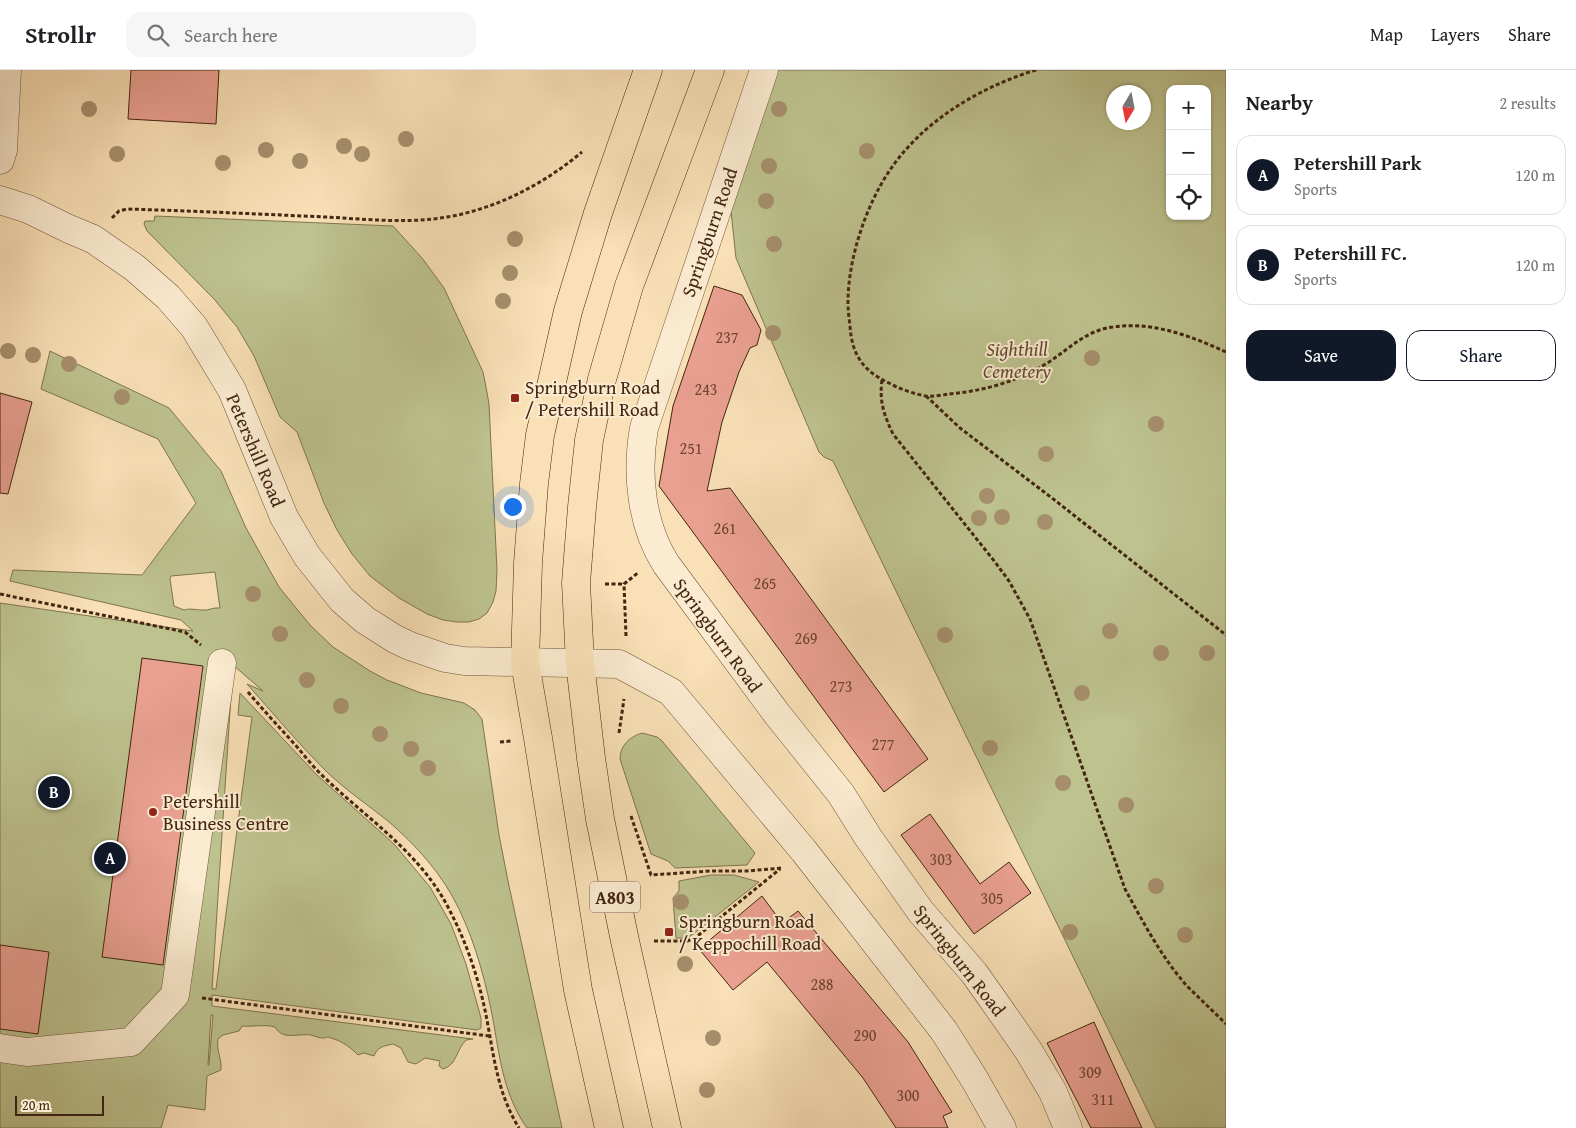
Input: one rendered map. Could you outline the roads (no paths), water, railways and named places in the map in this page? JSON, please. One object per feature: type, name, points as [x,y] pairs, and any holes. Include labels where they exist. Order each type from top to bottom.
[{"type":"main road","name":"A803","points":[[609,1128],[578,990],[525,663],[530,524],[540,435],[566,320],[582,262],[648,70]]},
{"type":"main road","name":"A803","points":[[667,1128],[600,819],[580,663],[576,583],[582,507],[593,418],[602,379],[629,286],[710,70]]},
{"type":"street","points":[[0,160],[3,150],[7,70]]},
{"type":"street","name":"Springburn Road","points":[[764,70],[644,428],[641,451],[641,482],[647,518],[656,546],[666,564],[777,714],[841,794],[921,912],[974,974],[1028,1050],[1053,1092],[1068,1128]]},
{"type":"street","name":"Petershill Road","points":[[0,200],[28,209],[93,239],[135,268],[168,297],[194,327],[232,390],[284,517],[307,556],[342,600],[380,630],[426,652],[464,661],[525,663]]},
{"type":"street","points":[[0,1048],[27,1052],[131,1042],[176,995],[222,663]]},
{"type":"street","points":[[525,663],[619,664],[671,692],[804,851],[944,1030],[1002,1128]]},
{"type":"place","name":"Springburn Road / Petershill Road","points":[[515,398]]},
{"type":"place","name":"Petershill FC.","points":[[54,792]]},
{"type":"place","name":"Petershill Business Centre","points":[[153,812]]},
{"type":"place","name":"Petershill Park","points":[[110,858]]},
{"type":"place","name":"Springburn Road / Keppochill Road","points":[[669,932]]},
{"type":"park label","name":"Sighthill Cemetery","points":[[1017,360]]}]
